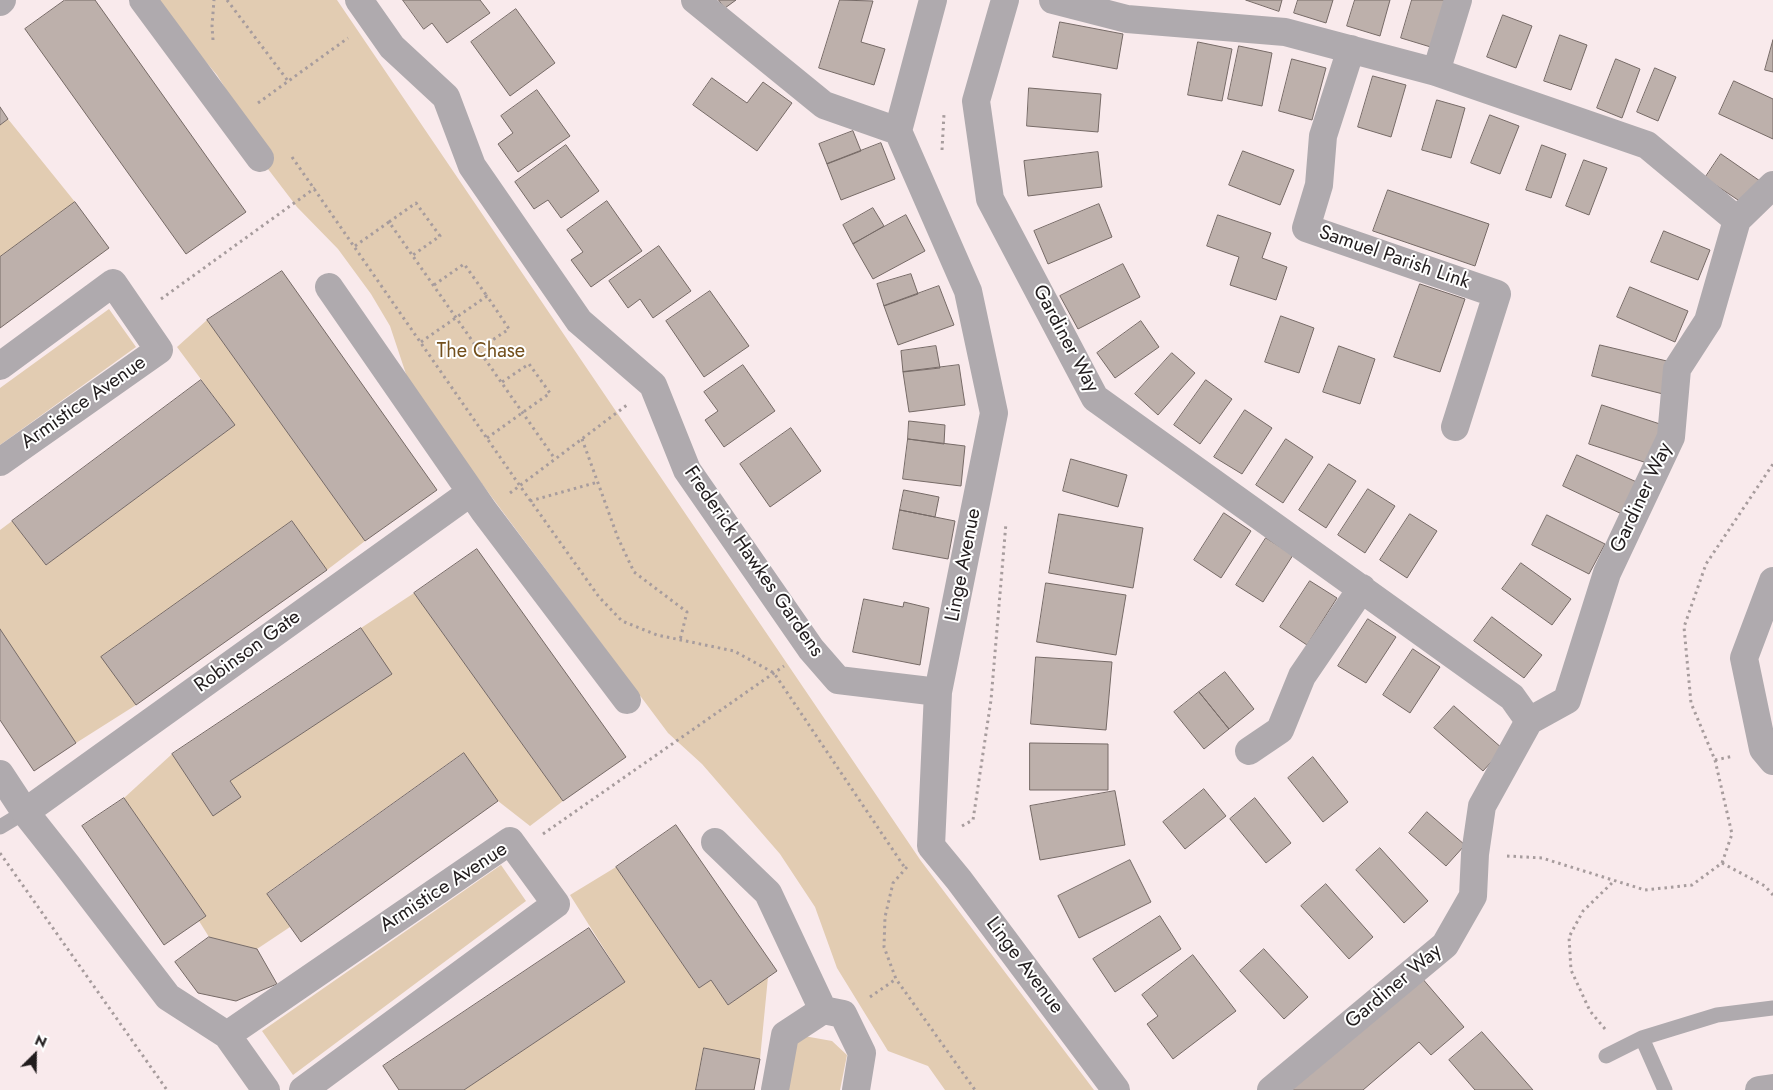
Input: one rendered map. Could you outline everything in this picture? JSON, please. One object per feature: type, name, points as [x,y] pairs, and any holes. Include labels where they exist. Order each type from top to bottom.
[{"type":"street","points":[[143,0],[260,158]]},
{"type":"street","name":"Frederick Hawkes Gardens","points":[[359,0],[392,47],[446,97],[472,166],[579,321],[653,385],[687,470],[811,650],[838,680],[938,692]]},
{"type":"street","points":[[695,0],[824,104],[898,131],[933,0]]},
{"type":"street","name":"Gardiner Way","points":[[1005,0],[976,101],[990,200],[1094,398],[1512,697],[1529,721]]},
{"type":"street","points":[[1053,0],[1127,19],[1285,32],[1436,72],[1646,145],[1737,220]]},
{"type":"street","points":[[1436,72],[1458,0]]},
{"type":"street","name":"Samuel Parish Link","points":[[1351,49],[1323,136],[1319,185],[1306,228],[1496,294],[1455,427]]},
{"type":"street","name":"Linge Avenue","points":[[898,131],[968,292],[994,412],[938,692],[931,846],[960,880],[1116,1090]]},
{"type":"street","name":"Gardiner Way","points":[[1271,1090],[1445,946],[1473,896],[1475,854],[1482,806],[1529,721],[1567,700],[1607,573],[1671,437],[1677,369],[1708,321],[1737,220],[1773,185]]},
{"type":"street","name":"Armistice Avenue","points":[[0,366],[112,284],[159,350],[0,462]]},
{"type":"street","points":[[330,286],[471,492],[627,700]]},
{"type":"street","name":"Robinson Gate","points":[[26,812],[471,492]]},
{"type":"street","points":[[1773,581],[1744,658],[1763,749],[1773,761]]},
{"type":"street","points":[[1249,751],[1280,730],[1302,676],[1362,588]]},
{"type":"street","points":[[0,774],[26,812],[168,997],[227,1035],[266,1090]]},
{"type":"street","name":"Armistice Avenue","points":[[227,1035],[510,840],[556,904],[303,1090]]},
{"type":"street","points":[[715,842],[768,893],[823,1010]]},
{"type":"street","points":[[775,1090],[785,1035],[823,1010],[843,1014],[862,1053],[856,1090]]},
{"type":"street","points":[[1759,1090],[1773,1088]]},
{"type":"lane","points":[[0,827],[26,812]]},
{"type":"lane","points":[[1606,1056],[1642,1038],[1717,1015],[1773,1008]]},
{"type":"lane","points":[[1642,1038],[1666,1090]]},
{"type":"path","points":[[214,0],[212,26],[214,43]]},
{"type":"path","points":[[227,0],[288,81]]},
{"type":"path","points":[[255,105],[350,37]]},
{"type":"path","points":[[288,150],[530,501],[599,597],[622,621],[656,635],[734,651],[774,673],[905,868]]},
{"type":"path","points":[[136,316],[315,188]]},
{"type":"path","points":[[355,246],[416,203],[440,236],[412,255]]},
{"type":"path","points":[[390,222],[555,459]]},
{"type":"path","points":[[434,285],[464,264],[487,296],[509,329],[479,349]]},
{"type":"path","points":[[421,342],[487,296]]},
{"type":"path","points":[[487,438],[550,393],[528,364],[502,382]]},
{"type":"path","points":[[520,486],[653,385]]},
{"type":"path","points":[[582,439],[618,538],[634,572],[687,612],[680,640]]},
{"type":"path","points":[[1475,854],[1542,858],[1645,890],[1692,885],[1722,863],[1732,834],[1715,760],[1691,703],[1684,627],[1706,564],[1773,464]]},
{"type":"path","points":[[530,501],[598,482]]},
{"type":"path","points":[[518,852],[774,673],[811,650]]},
{"type":"path","points":[[0,853],[167,1090]]},
{"type":"path","points":[[1722,863],[1765,886],[1773,895]]},
{"type":"path","points":[[1615,881],[1583,911],[1569,937],[1571,970],[1590,1011],[1621,1049]]},
{"type":"green space","name":"The Chase","points":[[148,0],[337,0],[921,861],[1094,1090],[945,1090],[928,1066],[888,1051],[837,968],[815,907],[780,854],[702,764],[668,733],[411,389],[390,326],[371,294],[338,249],[297,207],[268,169],[242,115],[217,75],[189,42]]},
{"type":"green space","points":[[8,119],[75,202],[0,257],[0,125]]},
{"type":"green space","points":[[109,309],[136,347],[0,445],[0,388]]},
{"type":"green space","points":[[207,320],[365,541],[327,570],[292,521],[102,656],[136,705],[76,743],[0,629],[0,530],[12,521],[46,565],[235,425],[177,347]]},
{"type":"green space","points":[[414,593],[563,801],[530,826],[498,801],[463,753],[267,893],[290,927],[257,949],[209,937],[199,921],[206,916],[124,798],[172,754],[213,815],[241,797],[230,781],[391,674],[361,628]]},
{"type":"green space","points":[[501,865],[526,901],[293,1075],[262,1031]]},
{"type":"green space","points":[[616,867],[699,988],[711,980],[728,1005],[768,977],[760,1059],[704,1048],[696,1090],[464,1090],[625,982],[570,895]]},
{"type":"green space","points":[[804,1036],[832,1041],[847,1055],[840,1090],[784,1090],[791,1047]]},
{"type":"building","points":[[65,0],[95,0],[246,212],[186,254],[25,29]]},
{"type":"building","points":[[403,0],[480,0],[490,13],[447,43],[432,23],[424,29]]},
{"type":"building","points":[[719,0],[736,0],[725,8]]},
{"type":"building","points":[[840,0],[873,1],[861,42],[885,49],[874,85],[819,68]]},
{"type":"building","points":[[1246,0],[1282,0],[1279,11]]},
{"type":"building","points":[[1298,0],[1333,0],[1326,23],[1294,13]]},
{"type":"building","points":[[1355,0],[1390,0],[1380,36],[1347,26]]},
{"type":"building","points":[[1412,0],[1448,0],[1434,48],[1401,38]]},
{"type":"building","points":[[516,9],[555,63],[510,96],[471,42]]},
{"type":"building","points":[[1503,15],[1532,26],[1516,68],[1487,57]]},
{"type":"building","points":[[1060,22],[1123,34],[1117,69],[1053,57]]},
{"type":"building","points":[[1560,35],[1587,45],[1571,90],[1544,81]]},
{"type":"building","points":[[1773,40],[1773,72],[1765,70]]},
{"type":"building","points":[[1198,42],[1232,49],[1222,101],[1188,95]]},
{"type":"building","points":[[1239,46],[1272,53],[1262,106],[1228,99]]},
{"type":"building","points":[[1292,59],[1326,68],[1312,120],[1279,111]]},
{"type":"building","points":[[1616,59],[1640,69],[1622,118],[1597,108]]},
{"type":"building","points":[[1655,68],[1676,77],[1658,121],[1637,112]]},
{"type":"building","points":[[1373,76],[1406,85],[1391,137],[1358,127]]},
{"type":"building","points":[[712,78],[747,103],[763,82],[792,103],[757,151],[693,105]]},
{"type":"building","points":[[1734,81],[1773,99],[1773,139],[1719,114]]},
{"type":"building","points":[[1029,88],[1101,94],[1098,132],[1027,126]]},
{"type":"building","points":[[537,90],[570,136],[518,172],[498,144],[513,133],[501,116]]},
{"type":"building","points":[[1437,100],[1465,108],[1451,158],[1422,150]]},
{"type":"building","points":[[0,107],[8,119],[0,125]]},
{"type":"building","points":[[1490,115],[1519,126],[1500,174],[1471,163]]},
{"type":"building","points":[[853,131],[861,151],[827,164],[819,144]]},
{"type":"building","points":[[881,143],[895,179],[841,200],[827,164]]},
{"type":"building","points":[[566,145],[599,191],[561,218],[548,200],[534,209],[515,182]]},
{"type":"building","points":[[1542,145],[1566,154],[1551,198],[1526,190]]},
{"type":"building","points":[[1243,151],[1294,170],[1280,205],[1229,185]]},
{"type":"building","points":[[1098,152],[1102,187],[1028,196],[1024,161]]},
{"type":"building","points":[[1721,154],[1760,181],[1744,204],[1705,178]]},
{"type":"building","points":[[1584,160],[1607,168],[1589,215],[1566,206]]},
{"type":"building","points":[[1388,190],[1489,224],[1475,266],[1373,231]]},
{"type":"building","points":[[607,201],[642,251],[591,287],[571,260],[583,252],[567,230]]},
{"type":"building","points":[[75,202],[109,248],[0,328],[0,257]]},
{"type":"building","points":[[1099,204],[1112,237],[1048,264],[1034,231]]},
{"type":"building","points":[[873,208],[884,226],[853,244],[843,225]]},
{"type":"building","points":[[906,215],[925,251],[873,279],[853,244]]},
{"type":"building","points":[[1218,215],[1271,233],[1262,258],[1287,267],[1276,300],[1230,285],[1239,257],[1207,246]]},
{"type":"building","points":[[1664,231],[1710,250],[1698,280],[1651,262]]},
{"type":"building","points":[[659,246],[691,291],[653,318],[640,299],[628,308],[609,281]]},
{"type":"building","points":[[1123,264],[1140,297],[1078,329],[1060,296]]},
{"type":"building","points":[[282,271],[437,490],[365,541],[207,320]]},
{"type":"building","points":[[911,274],[918,294],[884,306],[877,284]]},
{"type":"building","points":[[1420,284],[1465,299],[1440,372],[1394,357]]},
{"type":"building","points":[[939,286],[954,325],[898,345],[884,306]]},
{"type":"building","points":[[1630,287],[1688,311],[1675,342],[1617,317]]},
{"type":"building","points":[[710,291],[749,346],[704,377],[666,321]]},
{"type":"building","points":[[1281,316],[1314,328],[1299,373],[1265,362]]},
{"type":"building","points":[[1141,321],[1159,347],[1115,378],[1097,353]]},
{"type":"building","points":[[1600,345],[1671,362],[1663,394],[1592,376]]},
{"type":"building","points":[[936,346],[940,368],[903,372],[901,351]]},
{"type":"building","points":[[1339,346],[1375,359],[1360,404],[1323,392]]},
{"type":"building","points":[[1172,353],[1195,373],[1158,415],[1135,394]]},
{"type":"building","points":[[743,365],[775,411],[724,447],[705,420],[718,411],[704,392]]},
{"type":"building","points":[[959,365],[965,405],[909,412],[903,372]]},
{"type":"building","points":[[201,380],[235,425],[46,565],[12,521]]},
{"type":"building","points":[[1206,380],[1232,399],[1200,444],[1174,425]]},
{"type":"building","points":[[1602,405],[1663,425],[1650,464],[1589,444]]},
{"type":"building","points":[[1245,410],[1272,428],[1242,474],[1214,457]]},
{"type":"building","points":[[909,421],[945,425],[944,444],[908,439]]},
{"type":"building","points":[[791,428],[821,471],[770,507],[740,464]]},
{"type":"building","points":[[908,439],[965,446],[961,486],[903,479]]},
{"type":"building","points":[[1286,439],[1313,457],[1283,503],[1256,485]]},
{"type":"building","points":[[1577,455],[1641,484],[1626,516],[1563,486]]},
{"type":"building","points":[[1071,459],[1127,475],[1118,507],[1063,491]]},
{"type":"building","points":[[1329,464],[1356,481],[1326,528],[1299,510]]},
{"type":"building","points":[[1368,489],[1395,506],[1365,553],[1338,535]]},
{"type":"building","points":[[904,490],[939,497],[935,517],[900,510]]},
{"type":"building","points":[[900,510],[955,521],[948,559],[893,549]]},
{"type":"building","points":[[1224,513],[1251,531],[1221,578],[1194,560]]},
{"type":"building","points":[[1059,514],[1143,528],[1133,588],[1049,573]]},
{"type":"building","points":[[1410,514],[1437,531],[1407,578],[1380,560]]},
{"type":"building","points":[[1547,515],[1605,544],[1589,574],[1532,545]]},
{"type":"building","points":[[292,521],[327,570],[136,705],[101,657]]},
{"type":"building","points":[[1266,538],[1293,555],[1263,602],[1236,585]]},
{"type":"building","points":[[477,549],[626,757],[563,801],[414,593]]},
{"type":"building","points":[[1521,563],[1571,599],[1552,625],[1502,589]]},
{"type":"building","points":[[1310,581],[1337,598],[1307,645],[1280,627]]},
{"type":"building","points":[[1046,583],[1126,595],[1116,655],[1037,642]]},
{"type":"building","points":[[864,599],[903,607],[904,602],[929,608],[920,665],[853,652]]},
{"type":"building","points":[[1492,617],[1542,655],[1524,678],[1474,641]]},
{"type":"building","points":[[1368,619],[1396,637],[1366,683],[1338,666]]},
{"type":"building","points":[[361,628],[392,674],[230,781],[241,797],[213,816],[172,754]]},
{"type":"building","points":[[0,629],[76,743],[34,771],[0,720]]},
{"type":"building","points":[[1413,649],[1440,667],[1410,713],[1383,695]]},
{"type":"building","points":[[1036,657],[1112,662],[1106,730],[1031,724]]},
{"type":"building","points":[[1225,672],[1254,709],[1229,729],[1199,692]]},
{"type":"building","points":[[1199,692],[1229,729],[1204,749],[1174,712]]},
{"type":"building","points":[[1454,706],[1503,749],[1483,771],[1434,728]]},
{"type":"building","points":[[1030,743],[1108,744],[1108,790],[1030,790]]},
{"type":"building","points":[[464,753],[498,801],[301,942],[267,894]]},
{"type":"building","points":[[1313,757],[1348,802],[1323,822],[1288,778]]},
{"type":"building","points":[[1204,789],[1226,816],[1185,849],[1163,822]]},
{"type":"building","points":[[1115,791],[1125,845],[1040,860],[1030,806]]},
{"type":"building","points":[[124,798],[206,916],[164,945],[82,826]]},
{"type":"building","points":[[1255,798],[1291,843],[1266,863],[1230,819]]},
{"type":"building","points":[[1427,812],[1465,845],[1446,866],[1409,833]]},
{"type":"building","points":[[676,825],[777,971],[728,1005],[711,980],[699,988],[616,867]]},
{"type":"building","points":[[1380,848],[1428,901],[1404,923],[1356,870]]},
{"type":"building","points":[[1130,860],[1151,902],[1079,938],[1058,896]]},
{"type":"building","points":[[1326,884],[1373,937],[1349,959],[1301,906]]},
{"type":"building","points":[[1160,916],[1181,949],[1115,992],[1093,959]]},
{"type":"building","points":[[589,928],[625,982],[464,1090],[399,1090],[383,1066]]},
{"type":"building","points":[[209,937],[257,949],[277,984],[236,1001],[198,993],[175,962]]},
{"type":"building","points":[[1264,949],[1308,997],[1284,1019],[1240,971]]},
{"type":"building","points":[[1193,955],[1236,1011],[1173,1059],[1147,1024],[1158,1016],[1142,995]]},
{"type":"building","points":[[1421,977],[1464,1027],[1431,1055],[1419,1042],[1363,1090],[1291,1090]]},
{"type":"building","points":[[1482,1032],[1533,1090],[1475,1090],[1449,1060]]},
{"type":"building","points":[[704,1048],[760,1059],[754,1090],[696,1090]]}]
